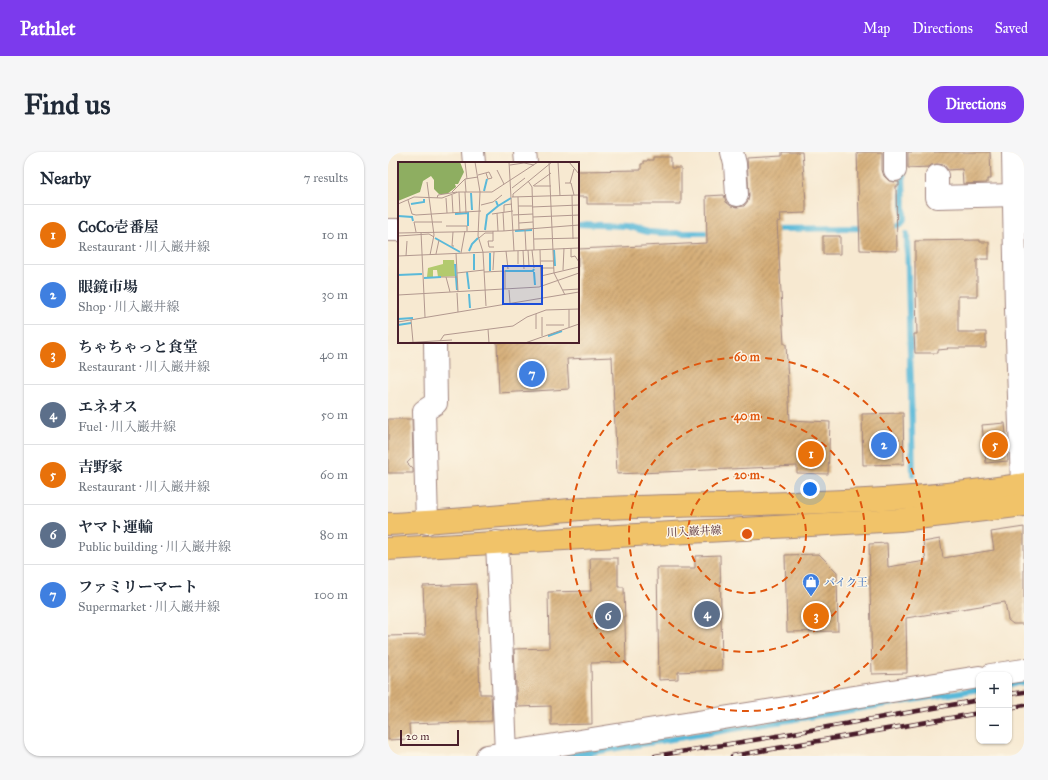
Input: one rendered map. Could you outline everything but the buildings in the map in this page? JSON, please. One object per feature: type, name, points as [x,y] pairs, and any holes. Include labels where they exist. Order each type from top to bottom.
[{"type":"main road","points":[[388,524],[598,508],[898,498],[972,491],[1023,491]]},
{"type":"main road","name":"川入巌井線","points":[[388,549],[900,520],[977,511],[1023,491]]},
{"type":"street","points":[[473,152],[474,162]]},
{"type":"street","points":[[732,152],[736,164],[737,195]]},
{"type":"street","points":[[1013,152],[1018,183],[1023,491]]},
{"type":"street","points":[[937,176],[937,197],[1018,183]]},
{"type":"street","points":[[427,522],[424,411],[436,403],[435,343]]},
{"type":"street","points":[[497,542],[496,754],[976,677]]},
{"type":"street","points":[[1011,672],[1024,670]]},
{"type":"waterway","points":[[890,228],[901,224],[904,219],[903,170]]},
{"type":"waterway","points":[[579,224],[626,226],[648,232],[713,233]]},
{"type":"waterway","points":[[770,229],[867,228]]},
{"type":"waterway","points":[[907,234],[913,474]]},
{"type":"waterway","points":[[1012,684],[1024,682]]},
{"type":"waterway","points":[[568,756],[976,689]]},
{"type":"railway","points":[[1012,694],[1024,692]]},
{"type":"railway","points":[[655,756],[976,701]]},
{"type":"railway","points":[[1012,707],[1024,705]]},
{"type":"railway","points":[[732,756],[976,714]]},
{"type":"place","name":"ファミリーマート","points":[[532,374]]},
{"type":"place","name":"眼鏡市場","points":[[884,445]]},
{"type":"place","name":"吉野家","points":[[995,445]]},
{"type":"place","name":"CoCo壱番屋","points":[[811,454]]},
{"type":"place","name":"バイク王","points":[[811,597]]},
{"type":"place","name":"エネオス","points":[[707,614]]},
{"type":"place","name":"ヤマト運輸","points":[[608,616]]},
{"type":"place","name":"ちゃちゃっと食堂","points":[[816,616]]}]
